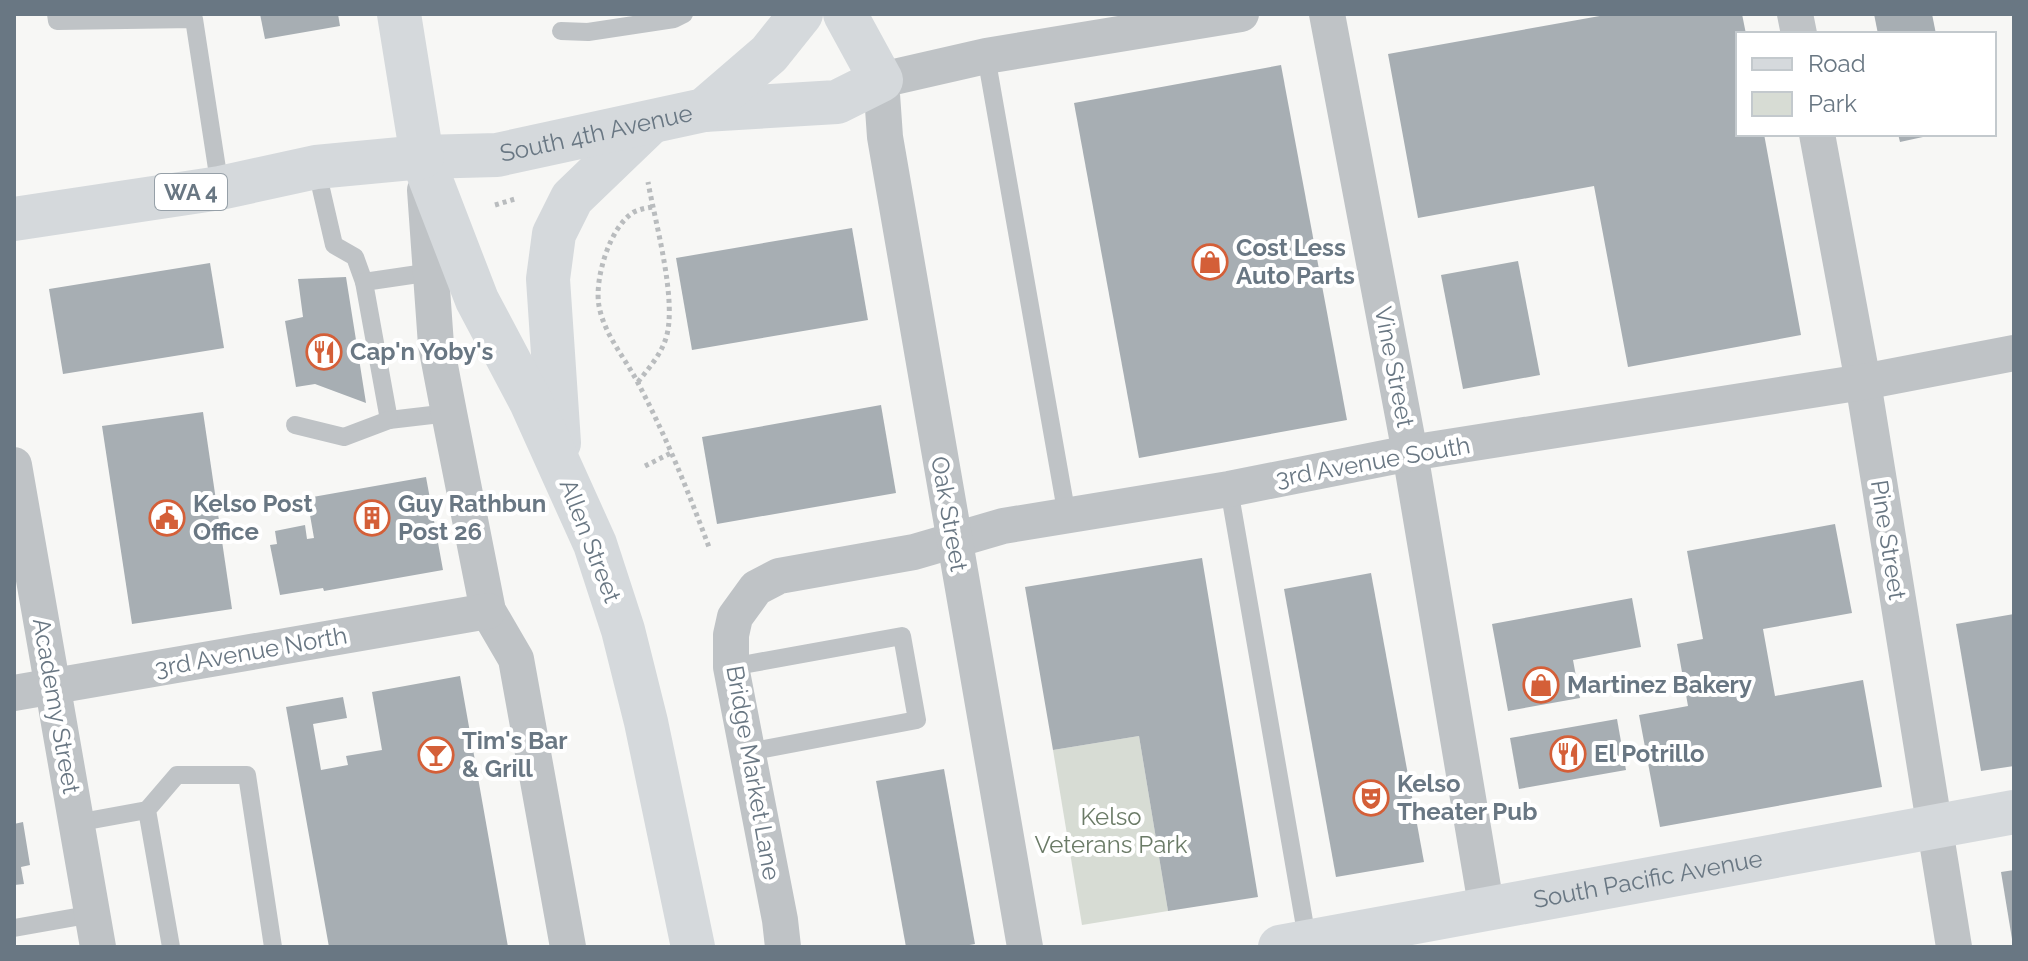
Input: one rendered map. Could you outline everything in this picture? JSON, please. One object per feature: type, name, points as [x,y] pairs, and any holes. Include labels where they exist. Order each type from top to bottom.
[{"type":"main road","name":"Allen Street","points":[[399,14],[422,157],[477,300],[531,402],[595,544],[623,630],[693,947]]},
{"type":"main road","points":[[704,110],[837,102],[881,80],[845,14]]},
{"type":"main road","name":"South 4th Avenue","points":[[422,157],[497,155],[704,110],[769,54],[795,23]]},
{"type":"main road","points":[[561,466],[548,279],[554,234],[572,198],[649,123]]},
{"type":"main road","name":"WA 4","points":[[14,219],[220,188],[316,167],[422,157]]},
{"type":"main road","name":"South Pacific Avenue","points":[[1299,945],[2014,812]]},
{"type":"street","points":[[881,80],[986,56],[1241,14]]},
{"type":"street","name":"Vine Street","points":[[1327,14],[1410,453],[1487,911]]},
{"type":"street","name":"Oak Street","points":[[881,80],[885,137],[1025,947]]},
{"type":"street","name":"Pine Street","points":[[1817,136],[1863,382],[1954,947]]},
{"type":"street","name":"Allen Street","points":[[422,157],[436,345],[488,611],[516,659],[568,947]]},
{"type":"street","name":"3rd Avenue South","points":[[744,602],[756,588],[779,576],[914,552],[1003,526],[1229,489],[1410,453],[1863,382],[2014,353]]},
{"type":"street","name":"Academy Street","points":[[14,465],[96,930]]},
{"type":"street","name":"Bridge Market Lane","points":[[744,602],[735,617],[731,635],[731,667],[783,947]]},
{"type":"street","name":"3rd Avenue North","points":[[14,693],[488,611]]},
{"type":"lane","points":[[56,14],[57,21],[194,19],[220,188]]},
{"type":"lane","points":[[561,31],[588,32],[674,19],[684,14]]},
{"type":"lane","points":[[986,56],[1067,516]]},
{"type":"lane","points":[[316,167],[334,245],[355,257],[364,282],[389,420]]},
{"type":"lane","points":[[364,282],[432,272]]},
{"type":"lane","points":[[295,425],[344,437],[389,420],[449,413]]},
{"type":"lane","points":[[1229,489],[1299,945]]},
{"type":"lane","points":[[731,667],[902,636],[917,720],[748,752]]},
{"type":"lane","points":[[76,823],[147,810],[177,775],[247,775],[273,947]]},
{"type":"lane","points":[[147,810],[171,947]]},
{"type":"lane","points":[[14,928],[96,930]]},
{"type":"path","points":[[638,382],[655,361],[665,341],[670,320],[646,171]]},
{"type":"path","points":[[495,205],[515,199]]},
{"type":"path","points":[[652,207],[633,212],[619,227],[606,253],[598,283],[599,306],[606,327],[638,382],[671,453],[709,547]]},
{"type":"path","points":[[645,466],[671,453]]},
{"type":"green space","name":"Kelso Veterans Park","points":[[1139,736],[1168,911],[1082,925],[1053,750]]},
{"type":"building","points":[[260,14],[338,14],[340,26],[265,39]]},
{"type":"building","points":[[1611,14],[1742,14],[1746,32],[1736,32],[1736,136],[1764,136],[1801,335],[1628,367],[1594,186],[1418,218],[1388,54]]},
{"type":"building","points":[[1874,14],[1932,14],[1936,32],[1878,32]]},
{"type":"building","name":"Cost Less Auto Parts","points":[[1281,65],[1347,420],[1139,458],[1074,103]]},
{"type":"building","points":[[1898,136],[1927,136],[1900,142]]},
{"type":"building","points":[[852,228],[868,320],[692,350],[676,258]]},
{"type":"building","points":[[1518,261],[1540,375],[1463,389],[1441,275]]},
{"type":"building","points":[[210,263],[224,348],[63,374],[49,289]]},
{"type":"building","name":"Cap'n Yoby's","points":[[346,277],[366,403],[315,384],[296,387],[285,321],[303,317],[298,279]]},
{"type":"building","points":[[881,405],[896,493],[717,524],[702,437]]},
{"type":"building","name":"Kelso Post Office","points":[[203,412],[232,609],[132,624],[102,426]]},
{"type":"building","name":"Guy Rathbun Post 26","points":[[426,477],[443,570],[324,591],[323,588],[280,595],[270,545],[277,544],[275,531],[305,525],[307,539],[314,538],[307,498]]},
{"type":"building","points":[[1835,524],[1852,613],[1763,629],[1775,696],[1863,680],[1882,787],[1660,827],[1639,715],[1688,706],[1677,644],[1703,639],[1687,551]]},
{"type":"building","points":[[1202,558],[1258,897],[1168,911],[1139,736],[1053,750],[1025,587]]},
{"type":"building","points":[[1371,573],[1424,862],[1336,877],[1284,589]]},
{"type":"building","points":[[1632,598],[1641,647],[1573,660],[1580,698],[1508,711],[1492,624]]},
{"type":"building","points":[[2014,614],[2014,766],[1981,771],[1956,624]]},
{"type":"building","points":[[460,676],[508,947],[329,947],[286,707],[343,697],[347,718],[313,724],[321,770],[348,765],[346,756],[382,750],[372,692]]},
{"type":"building","name":"El Potrillo","points":[[1617,719],[1626,770],[1519,789],[1510,738]]},
{"type":"building","points":[[944,769],[975,944],[906,947],[876,781]]},
{"type":"building","points":[[23,822],[30,865],[21,867],[24,884],[14,885],[14,824]]},
{"type":"building","points":[[2014,870],[2014,939],[2012,939],[2001,872]]},
{"type":"place","name":"Cost Less Auto Parts","points":[[1210,262]]},
{"type":"place","name":"Cap'n Yoby's","points":[[324,352]]},
{"type":"place","name":"Kelso Post Office","points":[[167,518]]},
{"type":"place","name":"Guy Rathbun Post 26","points":[[372,518]]},
{"type":"place","name":"Martinez Bakery","points":[[1541,685]]},
{"type":"place","name":"El Potrillo","points":[[1568,754]]},
{"type":"place","name":"Tim's Bar & Grill","points":[[436,755]]},
{"type":"place","name":"Kelso Theater Pub","points":[[1371,798]]}]
